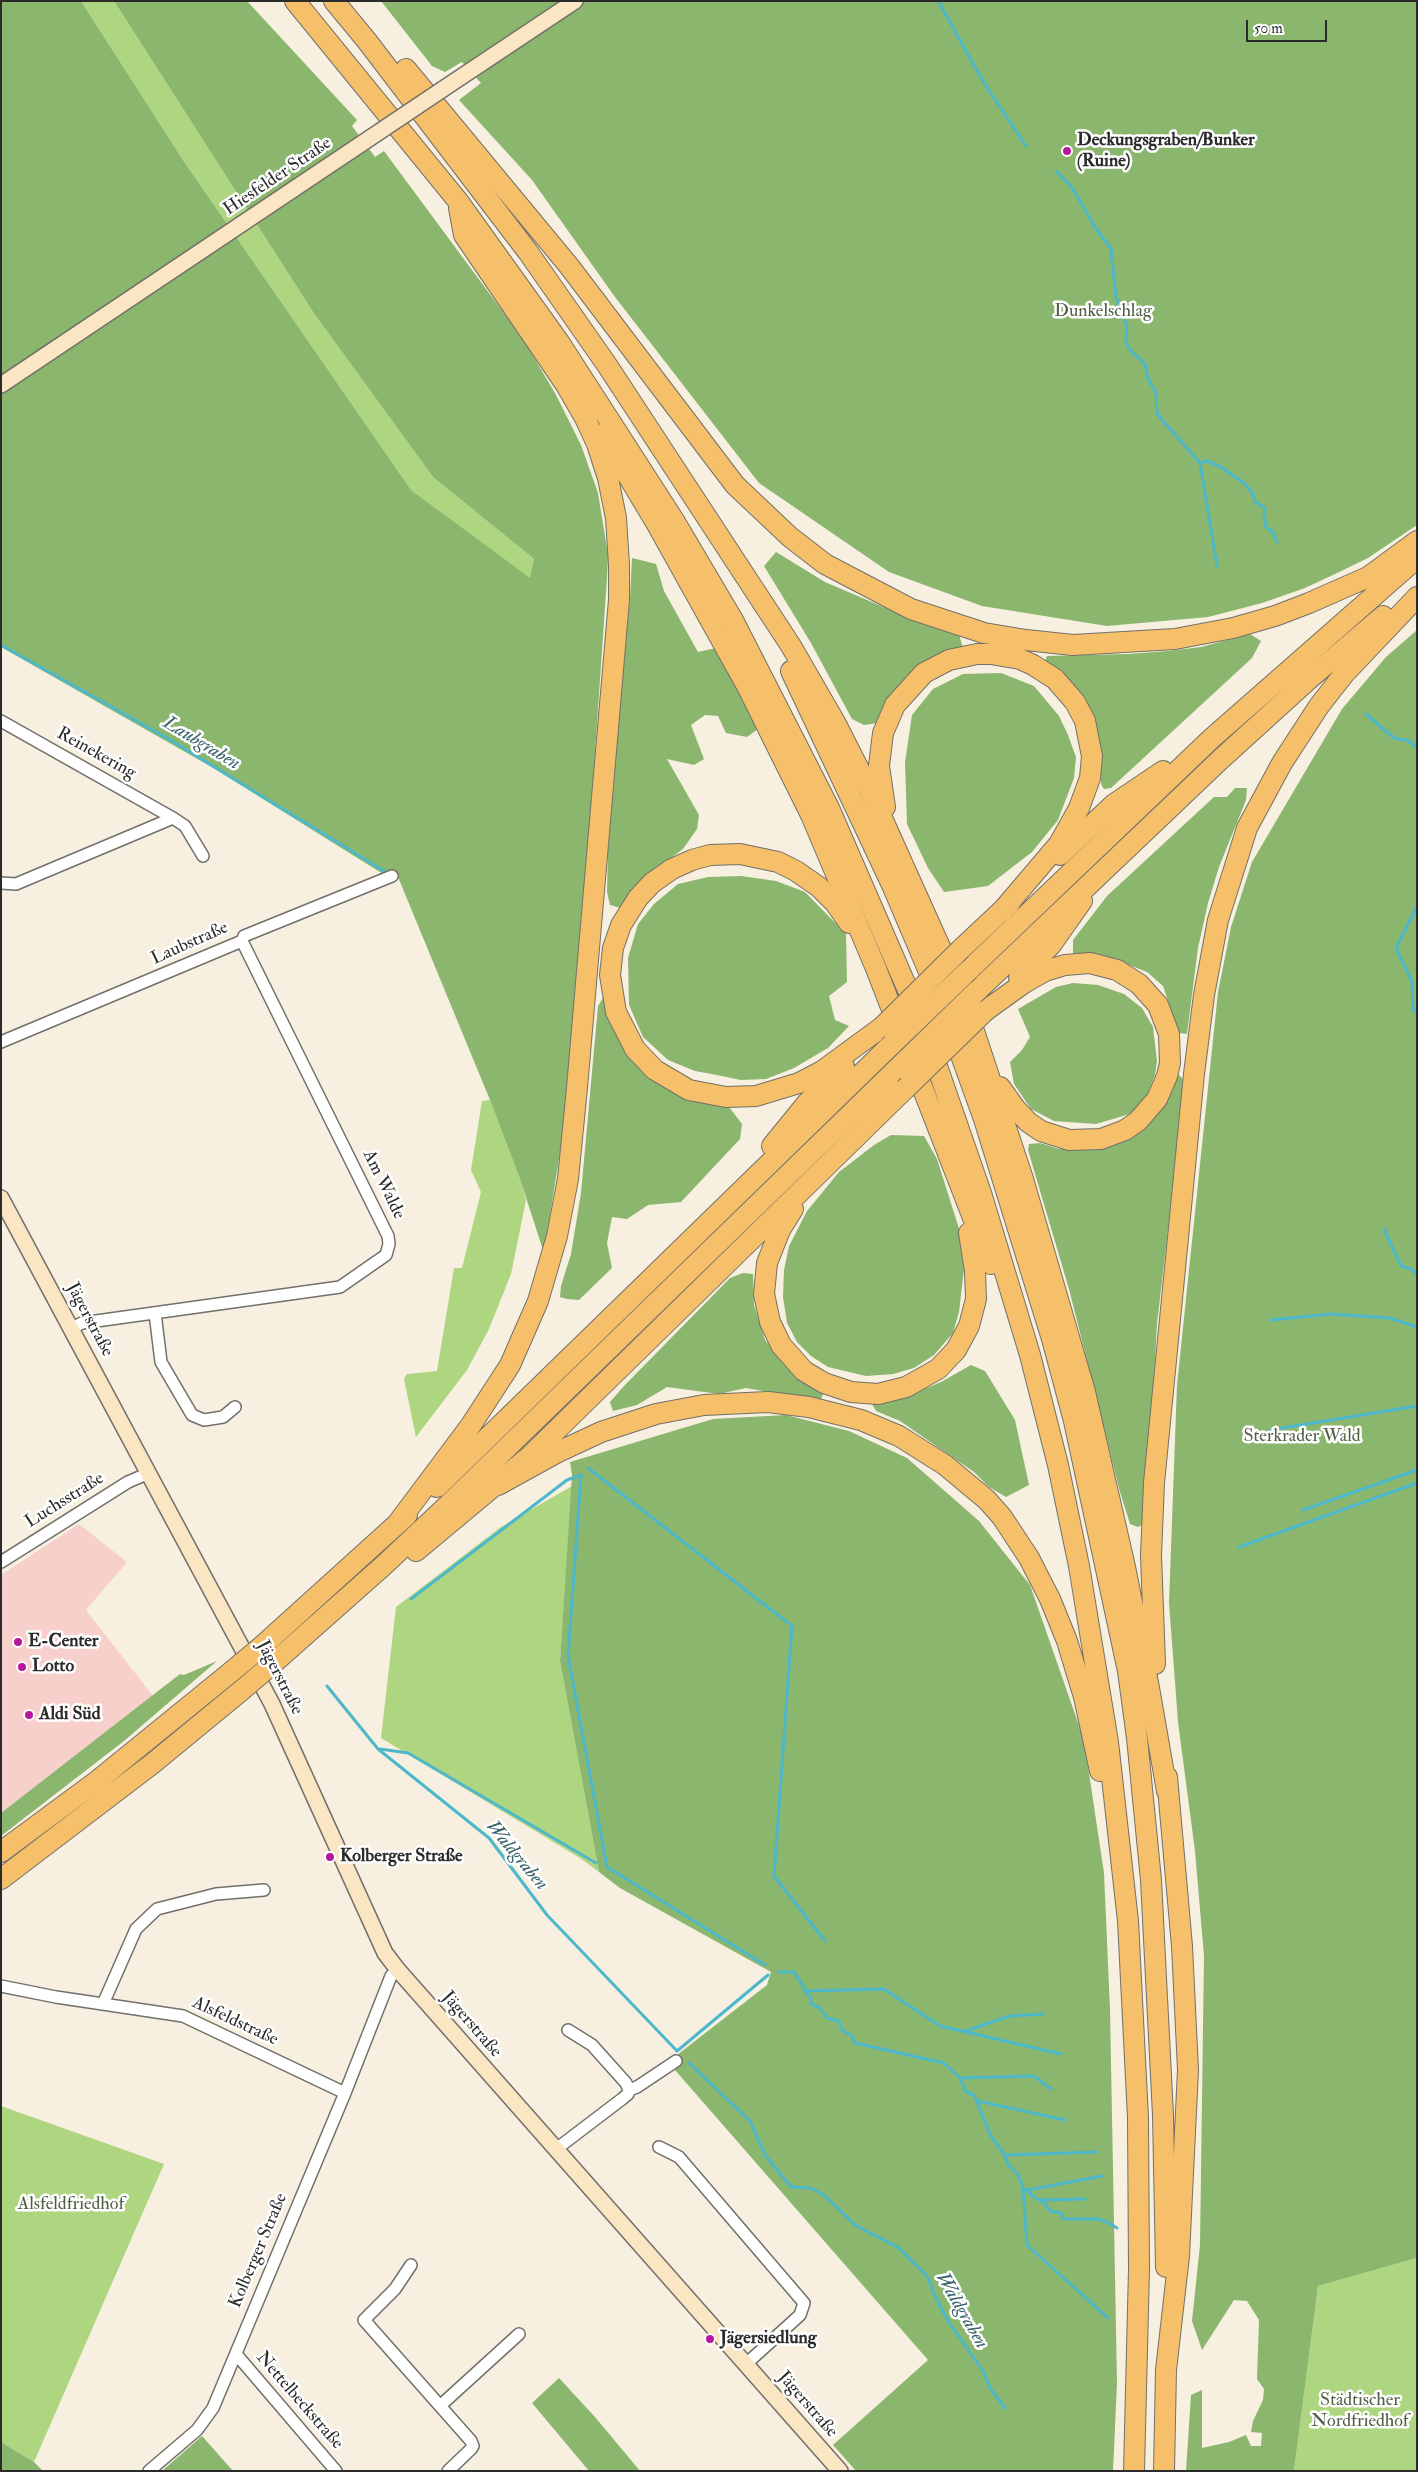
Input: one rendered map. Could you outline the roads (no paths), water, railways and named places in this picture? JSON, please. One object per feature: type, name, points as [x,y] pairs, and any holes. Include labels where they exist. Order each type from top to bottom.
[{"type":"highway","points":[[295,1],[458,201],[559,342],[675,522],[733,620],[829,808],[913,1000],[981,1193],[1030,1355],[1058,1465],[1079,1566],[1108,1742],[1122,1861],[1134,2004],[1138,2118],[1138,2269],[1134,2471]]},
{"type":"highway","points":[[334,1],[367,41],[528,252],[607,365],[790,646],[836,724],[890,836],[962,996],[1049,1263],[1085,1392],[1125,1567],[1167,1791]]},
{"type":"highway","points":[[367,41],[393,54],[448,120],[569,266],[735,485],[790,537],[825,564],[910,609],[984,633],[1026,640],[1073,644],[1175,640],[1233,628],[1275,616],[1309,603],[1368,577],[1417,541]]},
{"type":"highway","points":[[458,201],[464,235],[495,272],[550,349],[592,416],[654,521],[748,688],[811,815],[921,1081],[961,1192],[1030,1355]]},
{"type":"highway","points":[[397,1524],[471,1425],[506,1371],[538,1301],[557,1236],[568,1178],[576,1106],[619,600],[620,565],[616,518],[608,478],[597,444],[566,385],[490,276],[478,254]]},
{"type":"highway","points":[[716,533],[770,627],[824,738],[892,885],[945,1008],[984,1119],[1021,1234],[1074,1421],[1128,1671],[1144,1796],[1152,1900],[1163,2115],[1166,2364],[1164,2471]]},
{"type":"highway","points":[[1,1852],[111,1770],[231,1672],[397,1524],[889,1047],[1212,738],[1417,558]]},
{"type":"highway","points":[[1,1879],[152,1764],[269,1667],[383,1566],[1097,876],[1309,679],[1417,588]]},
{"type":"highway","points":[[1166,2364],[1179,2256],[1188,2070],[1182,1946],[1151,1596],[1154,1483],[1194,1074],[1204,995],[1218,920],[1247,828],[1282,762],[1319,706],[1344,674],[1417,597]]},
{"type":"highway","points":[[890,836],[881,788],[879,757],[888,719],[904,692],[930,670],[949,660],[970,655],[1005,656],[1020,659],[1045,672],[1066,690],[1085,721],[1092,751],[1090,778],[1079,808],[1060,844],[1002,911]]},
{"type":"highway","points":[[732,1200],[807,1103],[961,949],[1114,804],[1212,738]]},
{"type":"highway","points":[[875,966],[840,909],[812,881],[778,862],[751,855],[729,854],[692,860],[672,869],[638,898],[621,925],[612,948],[611,989],[621,1026],[644,1060],[678,1085],[713,1096],[756,1096],[792,1086],[822,1071],[882,1027]]},
{"type":"highway","points":[[383,1566],[418,1550],[498,1485],[815,1178],[1051,945],[1072,917],[1097,876]]},
{"type":"highway","points":[[985,1011],[1024,983],[1045,971],[1077,963],[1104,966],[1128,976],[1149,994],[1165,1020],[1170,1048],[1167,1076],[1157,1099],[1149,1110],[1125,1130],[1108,1137],[1090,1141],[1060,1138],[1035,1127],[1015,1108],[988,1071]]},
{"type":"highway","points":[[815,1178],[790,1213],[771,1249],[764,1277],[766,1310],[781,1345],[804,1371],[833,1387],[860,1394],[887,1392],[916,1383],[938,1369],[963,1338],[973,1312],[977,1286],[961,1192]]},
{"type":"highway","points":[[498,1485],[564,1449],[615,1427],[670,1411],[725,1402],[768,1402],[827,1410],[879,1427],[924,1450],[967,1482],[1002,1517],[1029,1558],[1050,1599],[1067,1641],[1079,1680],[1122,1861]]},
{"type":"street","name":"Hiesfelder Straße","points":[[1,384],[575,1]]},
{"type":"street","name":"Reinekering","points":[[1,721],[174,818],[185,826],[203,856]]},
{"type":"street","points":[[1,883],[16,884],[174,818]]},
{"type":"street","name":"Laubstraße","points":[[1,1042],[242,942],[244,936],[392,876]]},
{"type":"street","name":"Am Walde","points":[[72,1328],[82,1323],[340,1287],[382,1259],[388,1248],[388,1236],[242,942]]},
{"type":"street","name":"Jägerstraße","points":[[1,1198],[6,1217],[72,1328],[272,1704],[385,1954],[555,2150],[840,2471]]},
{"type":"street","points":[[155,1313],[161,1362],[192,1415],[204,1420],[223,1417],[235,1407]]},
{"type":"street","name":"Luchsstraße","points":[[1,1562],[128,1482],[149,1473]]},
{"type":"street","points":[[103,2004],[136,1929],[157,1909],[216,1894],[264,1890]]},
{"type":"street","name":"Kolberger Straße","points":[[149,2471],[197,2430],[213,2408],[345,2094],[391,1976],[398,1970]]},
{"type":"street","name":"Alsfeldstraße","points":[[1,1986],[194,2019],[345,2094]]},
{"type":"street","points":[[568,2030],[592,2045],[626,2083],[629,2090]]},
{"type":"street","points":[[555,2150],[622,2099],[628,2094],[629,2090],[637,2087],[676,2061]]},
{"type":"street","points":[[659,2147],[679,2157],[804,2303],[800,2315],[746,2364]]},
{"type":"street","points":[[411,2265],[395,2289],[364,2320],[468,2436],[473,2446],[448,2471]]},
{"type":"street","points":[[441,2405],[519,2334]]},
{"type":"street","name":"Nettelbeckstraße","points":[[236,2354],[336,2471]]},
{"type":"waterway","points":[[938,1],[984,83],[1026,146]]},
{"type":"waterway","points":[[1056,171],[1071,186],[1095,227],[1111,249],[1116,297],[1127,326],[1126,340],[1129,349],[1145,364],[1148,379],[1156,393],[1157,414],[1200,463],[1217,566]]},
{"type":"waterway","points":[[1200,463],[1207,461],[1221,467],[1245,484],[1253,494],[1255,502],[1265,508],[1266,527],[1273,532],[1277,542]]},
{"type":"waterway","name":"Laubgraben","points":[[1,645],[172,741],[384,871]]},
{"type":"waterway","points":[[1366,714],[1394,738],[1409,741],[1417,748]]},
{"type":"waterway","points":[[1417,906],[1396,948],[1412,982],[1413,1010],[1417,1013]]},
{"type":"waterway","points":[[1384,1229],[1401,1266],[1411,1269],[1417,1275]]},
{"type":"waterway","points":[[1271,1320],[1331,1314],[1389,1318],[1417,1327]]},
{"type":"waterway","points":[[1270,1430],[1417,1406]]},
{"type":"waterway","points":[[588,1468],[792,1626],[774,1876],[825,1941]]},
{"type":"waterway","points":[[1303,1510],[1417,1470]]},
{"type":"waterway","points":[[411,1599],[567,1480],[581,1475],[568,1656],[607,1867],[765,1965]]},
{"type":"waterway","points":[[1239,1547],[1417,1483]]},
{"type":"waterway","name":"Waldgraben","points":[[327,1686],[378,1749],[489,1838],[547,1915],[677,2051],[768,1975]]},
{"type":"waterway","points":[[380,1749],[408,1753],[596,1863]]},
{"type":"waterway","points":[[779,1972],[794,1972],[811,1999],[811,2004],[820,2008],[827,2018],[839,2021],[842,2030],[852,2036],[855,2043],[944,2063],[960,2078],[966,2092],[974,2095],[991,2136],[1005,2155],[1008,2165],[1017,2173],[1023,2187],[1044,2203],[1050,2211],[1061,2213],[1064,2219],[1098,2219],[1117,2228]]},
{"type":"waterway","points":[[804,1991],[884,1989],[940,2026],[1061,2054]]},
{"type":"waterway","points":[[966,2031],[1009,2016],[1043,2014]]},
{"type":"waterway","name":"Waldgraben","points":[[689,2063],[750,2121],[765,2155],[791,2187],[811,2188],[824,2195],[855,2225],[899,2248],[927,2276],[948,2321],[983,2371],[990,2388],[1005,2408]]},
{"type":"waterway","points":[[960,2078],[1034,2076],[1051,2089]]},
{"type":"waterway","points":[[978,2101],[1065,2120]]},
{"type":"waterway","points":[[1005,2155],[1097,2152]]},
{"type":"waterway","points":[[1028,2190],[1102,2176]]},
{"type":"waterway","points":[[1023,2187],[1027,2245],[1108,2318]]},
{"type":"waterway","points":[[1041,2200],[1085,2199]]},
{"type":"place","name":"Deckungsgraben/Bunker (Ruine)","points":[[1067,151]]},
{"type":"place","name":"E-Center","points":[[18,1642]]},
{"type":"place","name":"Lotto","points":[[22,1667]]},
{"type":"place","name":"Aldi Süd","points":[[29,1715]]},
{"type":"place","name":"Kolberger Straße","points":[[330,1857]]},
{"type":"place","name":"Jägersiedlung","points":[[710,2339]]},
{"type":"park label","name":"Dunkelschlag","points":[[1103,312]]},
{"type":"park label","name":"Sterkrader Wald","points":[[1302,1437]]},
{"type":"park label","name":"Alsfeldfriedhof","points":[[71,2205]]},
{"type":"park label","name":"Städtischer Nordfriedhof","points":[[1360,2411]]}]
